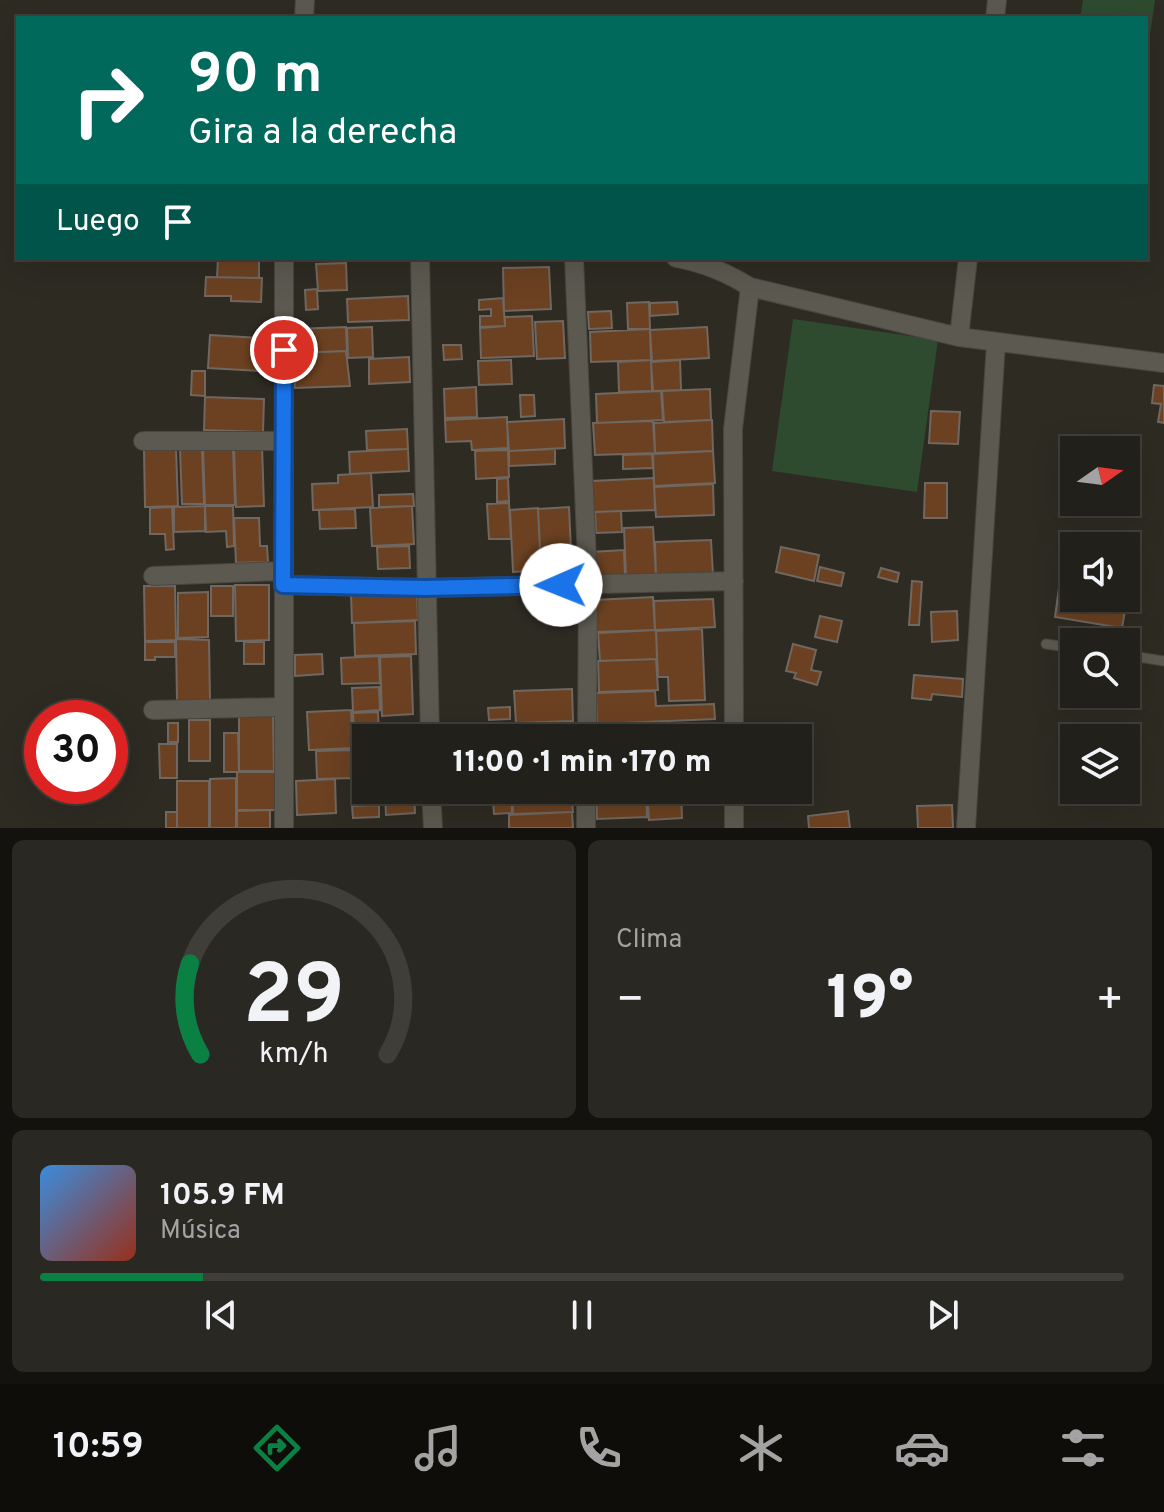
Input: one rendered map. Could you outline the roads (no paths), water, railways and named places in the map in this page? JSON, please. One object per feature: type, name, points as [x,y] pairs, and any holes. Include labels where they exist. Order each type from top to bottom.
[{"type":"street","points":[[284,260],[284,828]]},
{"type":"street","points":[[420,260],[430,724]]},
{"type":"street","points":[[574,260],[588,584],[587,724]]},
{"type":"street","points":[[686,260],[705,264],[750,287],[959,337],[1164,363]]},
{"type":"street","points":[[959,337],[968,260]]},
{"type":"street","points":[[734,724],[733,429],[750,287]]},
{"type":"street","points":[[966,828],[996,342]]},
{"type":"street","points":[[143,441],[284,441]]},
{"type":"street","points":[[153,576],[283,578],[425,588],[734,581]]},
{"type":"street","points":[[153,710],[283,707]]},
{"type":"street","points":[[432,804],[433,828]]},
{"type":"street","points":[[586,804],[586,828]]},
{"type":"street","points":[[734,804],[734,828]]},
{"type":"lane","points":[[1046,644],[1060,646]]},
{"type":"lane","points":[[1140,657],[1164,661]]}]
